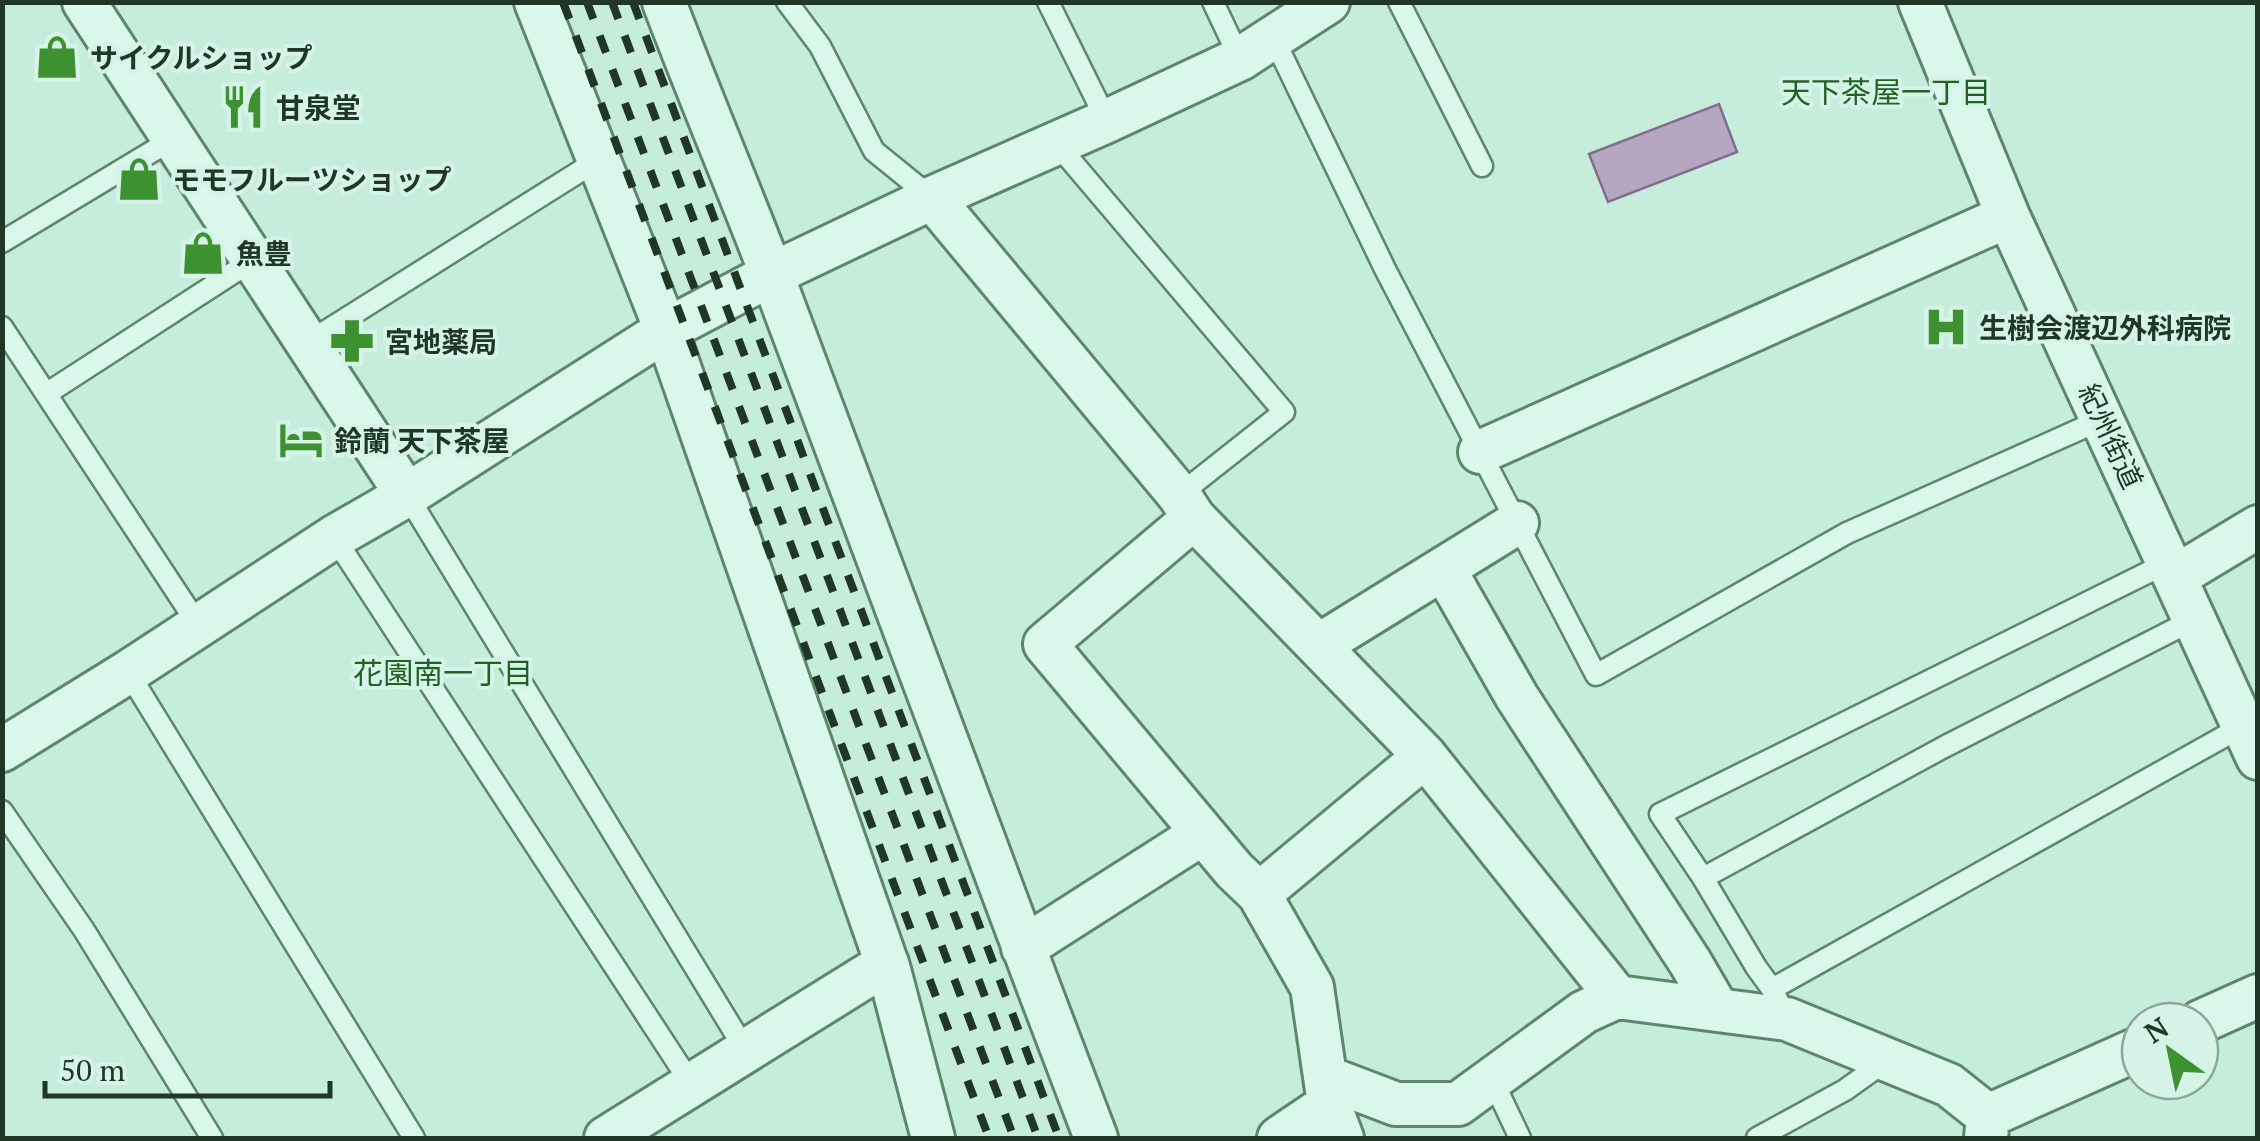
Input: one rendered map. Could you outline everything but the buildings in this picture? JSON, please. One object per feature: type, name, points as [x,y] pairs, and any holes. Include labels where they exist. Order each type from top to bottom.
[{"type":"street","points":[[84,2],[407,495]]},
{"type":"street","points":[[536,2],[666,330],[887,963],[933,1138]]},
{"type":"street","points":[[664,2],[772,274],[1096,1138]]},
{"type":"street","points":[[2,750],[666,330],[772,274],[1256,48],[1328,2]]},
{"type":"street","name":"紀州街道","points":[[1920,2],[2008,216],[2193,620],[2251,735]]},
{"type":"street","points":[[932,198],[1186,506],[1425,756],[1617,998]]},
{"type":"street","points":[[1480,452],[2008,216]]},
{"type":"street","points":[[1186,506],[1045,644],[1234,870],[1259,894],[1312,986],[1332,1106]]},
{"type":"street","points":[[1318,646],[1517,523]]},
{"type":"street","points":[[2172,570],[2258,526]]},
{"type":"street","points":[[1444,569],[1518,697],[1718,1010]]},
{"type":"street","points":[[1259,894],[1425,756]]},
{"type":"street","points":[[1022,948],[1203,833]]},
{"type":"street","points":[[606,1138],[887,963]]},
{"type":"street","points":[[2220,1013],[2258,996]]},
{"type":"street","points":[[1279,1138],[1332,1106],[1458,1104],[1584,1012],[1617,998],[1718,1010],[1780,1004],[1887,1060],[1949,1085],[1987,1127],[2120,1058]]},
{"type":"lane","points":[[787,2],[820,46],[874,150],[932,198]]},
{"type":"lane","points":[[1048,2],[1106,121]]},
{"type":"lane","points":[[1213,2],[1256,48],[1384,269],[1596,675],[1847,533],[2103,419]]},
{"type":"lane","points":[[1399,2],[1482,166]]},
{"type":"lane","points":[[2,242],[173,139]]},
{"type":"lane","points":[[1056,143],[1284,412],[1186,506]]},
{"type":"lane","points":[[307,342],[598,160]]},
{"type":"lane","points":[[46,394],[253,260]]},
{"type":"lane","points":[[2,327],[200,626]]},
{"type":"lane","points":[[407,495],[746,1051]]},
{"type":"lane","points":[[334,538],[692,1085]]},
{"type":"lane","points":[[2172,570],[1660,814],[1780,1004],[2251,735]]},
{"type":"lane","points":[[1702,878],[1944,747],[2193,620]]},
{"type":"lane","points":[[128,672],[414,1138]]},
{"type":"lane","points":[[2,811],[84,930],[212,1138]]},
{"type":"lane","points":[[1757,1138],[1845,1090],[1887,1060]]},
{"type":"lane","points":[[1492,1079],[1520,1138]]},
{"type":"shaded area","points":[[1719,104],[1737,152],[1608,202],[1589,154]]},
{"type":"railway","points":[[563,2],[989,1138]]},
{"type":"railway","points":[[587,2],[1014,1138]]},
{"type":"railway","points":[[612,2],[1038,1138]]},
{"type":"railway","points":[[633,2],[1059,1138]]},
{"type":"place","name":"サイクルショップ","points":[[57,57]]},
{"type":"place","name":"甘泉堂","points":[[243,107]]},
{"type":"place","name":"モモフルーツショップ","points":[[139,179]]},
{"type":"place","name":"魚豊","points":[[203,253]]},
{"type":"place","name":"生樹会渡辺外科病院","points":[[1946,327]]},
{"type":"place","name":"宮地薬局","points":[[352,341]]},
{"type":"place","name":"鈴蘭 天下茶屋","points":[[301,440]]},
{"type":"district","name":"天下茶屋一丁目","points":[[1886,92]]},
{"type":"district","name":"花園南一丁目","points":[[443,673]]}]
